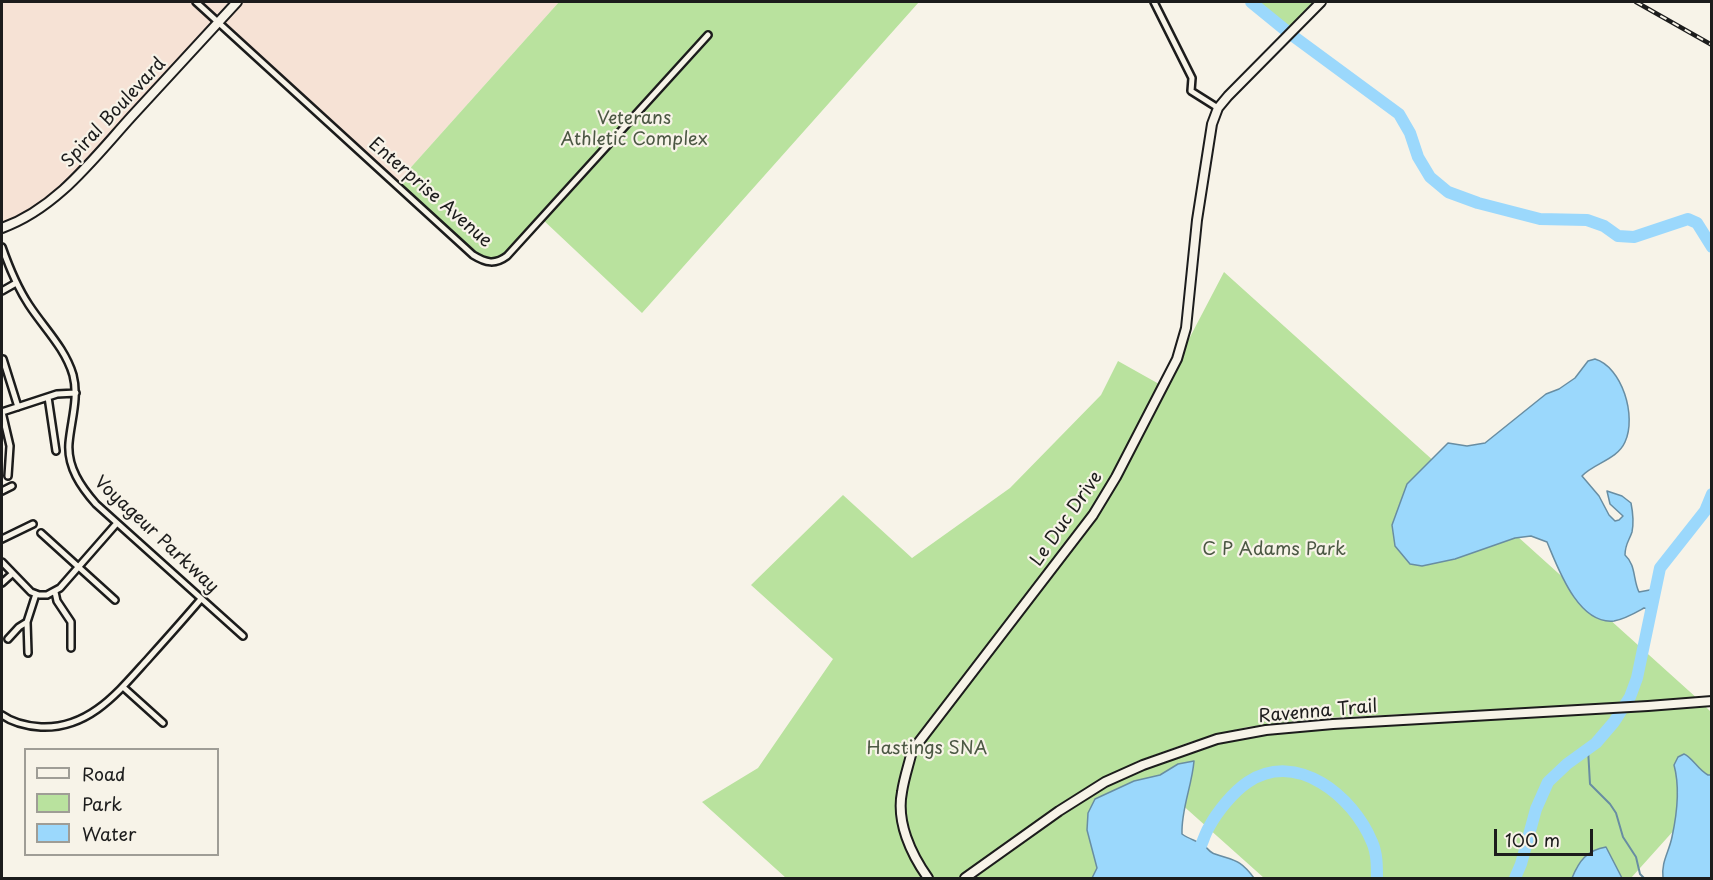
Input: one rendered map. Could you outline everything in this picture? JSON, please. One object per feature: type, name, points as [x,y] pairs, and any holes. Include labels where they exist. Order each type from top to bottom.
[{"type":"street","name":"Enterprise Avenue","points":[[196,2],[473,255],[483,261],[493,262],[501,261],[507,256],[708,35]]},
{"type":"street","name":"Spiral Boulevard","points":[[2,228],[19,222],[36,212],[69,184],[237,2]]},
{"type":"street","points":[[1154,2],[1192,78],[1191,91],[1218,108],[1320,2]]},
{"type":"street","name":"Le Duc Drive","points":[[928,879],[913,856],[901,812],[901,793],[912,751],[1093,515],[1116,477],[1177,359],[1186,328],[1197,220],[1209,141],[1218,108]]},
{"type":"street","name":"Voyageur Parkway","points":[[2,247],[16,283],[67,358],[73,376],[76,393],[69,444],[70,458],[82,489],[243,636]]},
{"type":"street","points":[[2,291],[16,283]]},
{"type":"street","points":[[3,360],[18,407]]},
{"type":"street","points":[[8,476],[10,446],[2,412],[57,394],[76,393]]},
{"type":"street","points":[[48,397],[56,451]]},
{"type":"street","points":[[2,490],[12,486]]},
{"type":"street","points":[[2,562],[31,592],[48,595],[55,592],[117,523]]},
{"type":"street","points":[[2,539],[33,525]]},
{"type":"street","points":[[41,533],[115,600]]},
{"type":"street","points":[[2,583],[12,574]]},
{"type":"street","points":[[55,592],[57,601],[71,622],[71,648]]},
{"type":"street","points":[[28,653],[27,622],[36,594]]},
{"type":"street","points":[[2,715],[10,720],[32,726],[50,727],[70,724],[87,718],[123,687],[201,599]]},
{"type":"street","points":[[8,639],[27,622]]},
{"type":"street","points":[[123,687],[163,723]]},
{"type":"street","name":"Ravenna Trail","points":[[965,879],[1059,811],[1105,782],[1143,765],[1217,739],[1266,729],[1334,723],[1712,701]]},
{"type":"shaded area","points":[[2,2],[559,2],[396,184],[218,22],[49,202],[2,228]]},
{"type":"green space","name":"Veterans Athletic Complex","points":[[559,2],[919,2],[642,313],[541,218],[500,261],[483,261],[396,184]]},
{"type":"green space","points":[[1251,2],[1313,2],[1286,30]]},
{"type":"green space","points":[[1224,272],[1699,700],[1322,718],[1247,727],[1190,742],[1135,762],[1140,767],[1222,741],[1288,730],[1706,707],[1711,712],[1711,789],[1631,878],[1264,878],[1170,794],[1094,878],[786,878],[702,802],[758,768],[833,659],[751,585],[843,495],[912,558],[1010,488],[1101,395],[1118,361],[1159,384],[1122,461],[1097,504],[1033,598],[1098,513]]},
{"type":"water","points":[[1595,359],[1605,364],[1620,382],[1628,406],[1628,431],[1625,442],[1617,453],[1582,476],[1599,496],[1609,515],[1615,521],[1623,516],[1610,504],[1607,491],[1622,496],[1631,503],[1633,528],[1626,545],[1625,555],[1633,568],[1639,592],[1655,589],[1651,610],[1644,608],[1614,621],[1601,620],[1590,614],[1571,593],[1547,542],[1531,536],[1515,538],[1455,559],[1422,566],[1410,564],[1395,546],[1392,525],[1407,484],[1448,443],[1467,446],[1485,443],[1546,394],[1559,389],[1575,378],[1588,361]]},
{"type":"water","points":[[1684,754],[1704,773],[1711,775],[1711,878],[1663,878],[1663,867],[1672,837],[1676,810],[1677,782],[1674,765],[1678,757]]},
{"type":"water","points":[[1194,761],[1183,816],[1182,834],[1213,853],[1241,864],[1254,878],[1092,878],[1097,868],[1087,830],[1088,813],[1095,799],[1134,781],[1160,775],[1178,764]]},
{"type":"water","points":[[1606,847],[1622,878],[1572,878],[1584,857],[1599,848]]},
{"type":"waterway","points":[[1251,2],[1399,114],[1410,133],[1418,157],[1430,177],[1448,192],[1478,203],[1540,219],[1587,220],[1604,226],[1618,236],[1634,237],[1688,219],[1697,223],[1712,247]]},
{"type":"waterway","points":[[1515,878],[1536,809],[1548,782],[1567,764],[1596,743],[1614,722],[1630,697],[1637,678],[1660,568],[1705,511],[1712,494]]},
{"type":"waterway","points":[[1588,749],[1590,784],[1616,813],[1623,837],[1636,857],[1640,874],[1644,878]]},
{"type":"waterway","points":[[1195,856],[1212,821],[1237,791],[1248,782],[1267,774],[1285,771],[1304,775],[1321,783],[1337,794],[1352,809],[1374,846],[1377,878]]},
{"type":"railway","points":[[1636,2],[1712,45]]},
{"type":"park label","name":"C P Adams Park","points":[[1274,550]]},
{"type":"park label","name":"Hastings SNA","points":[[927,749]]}]
